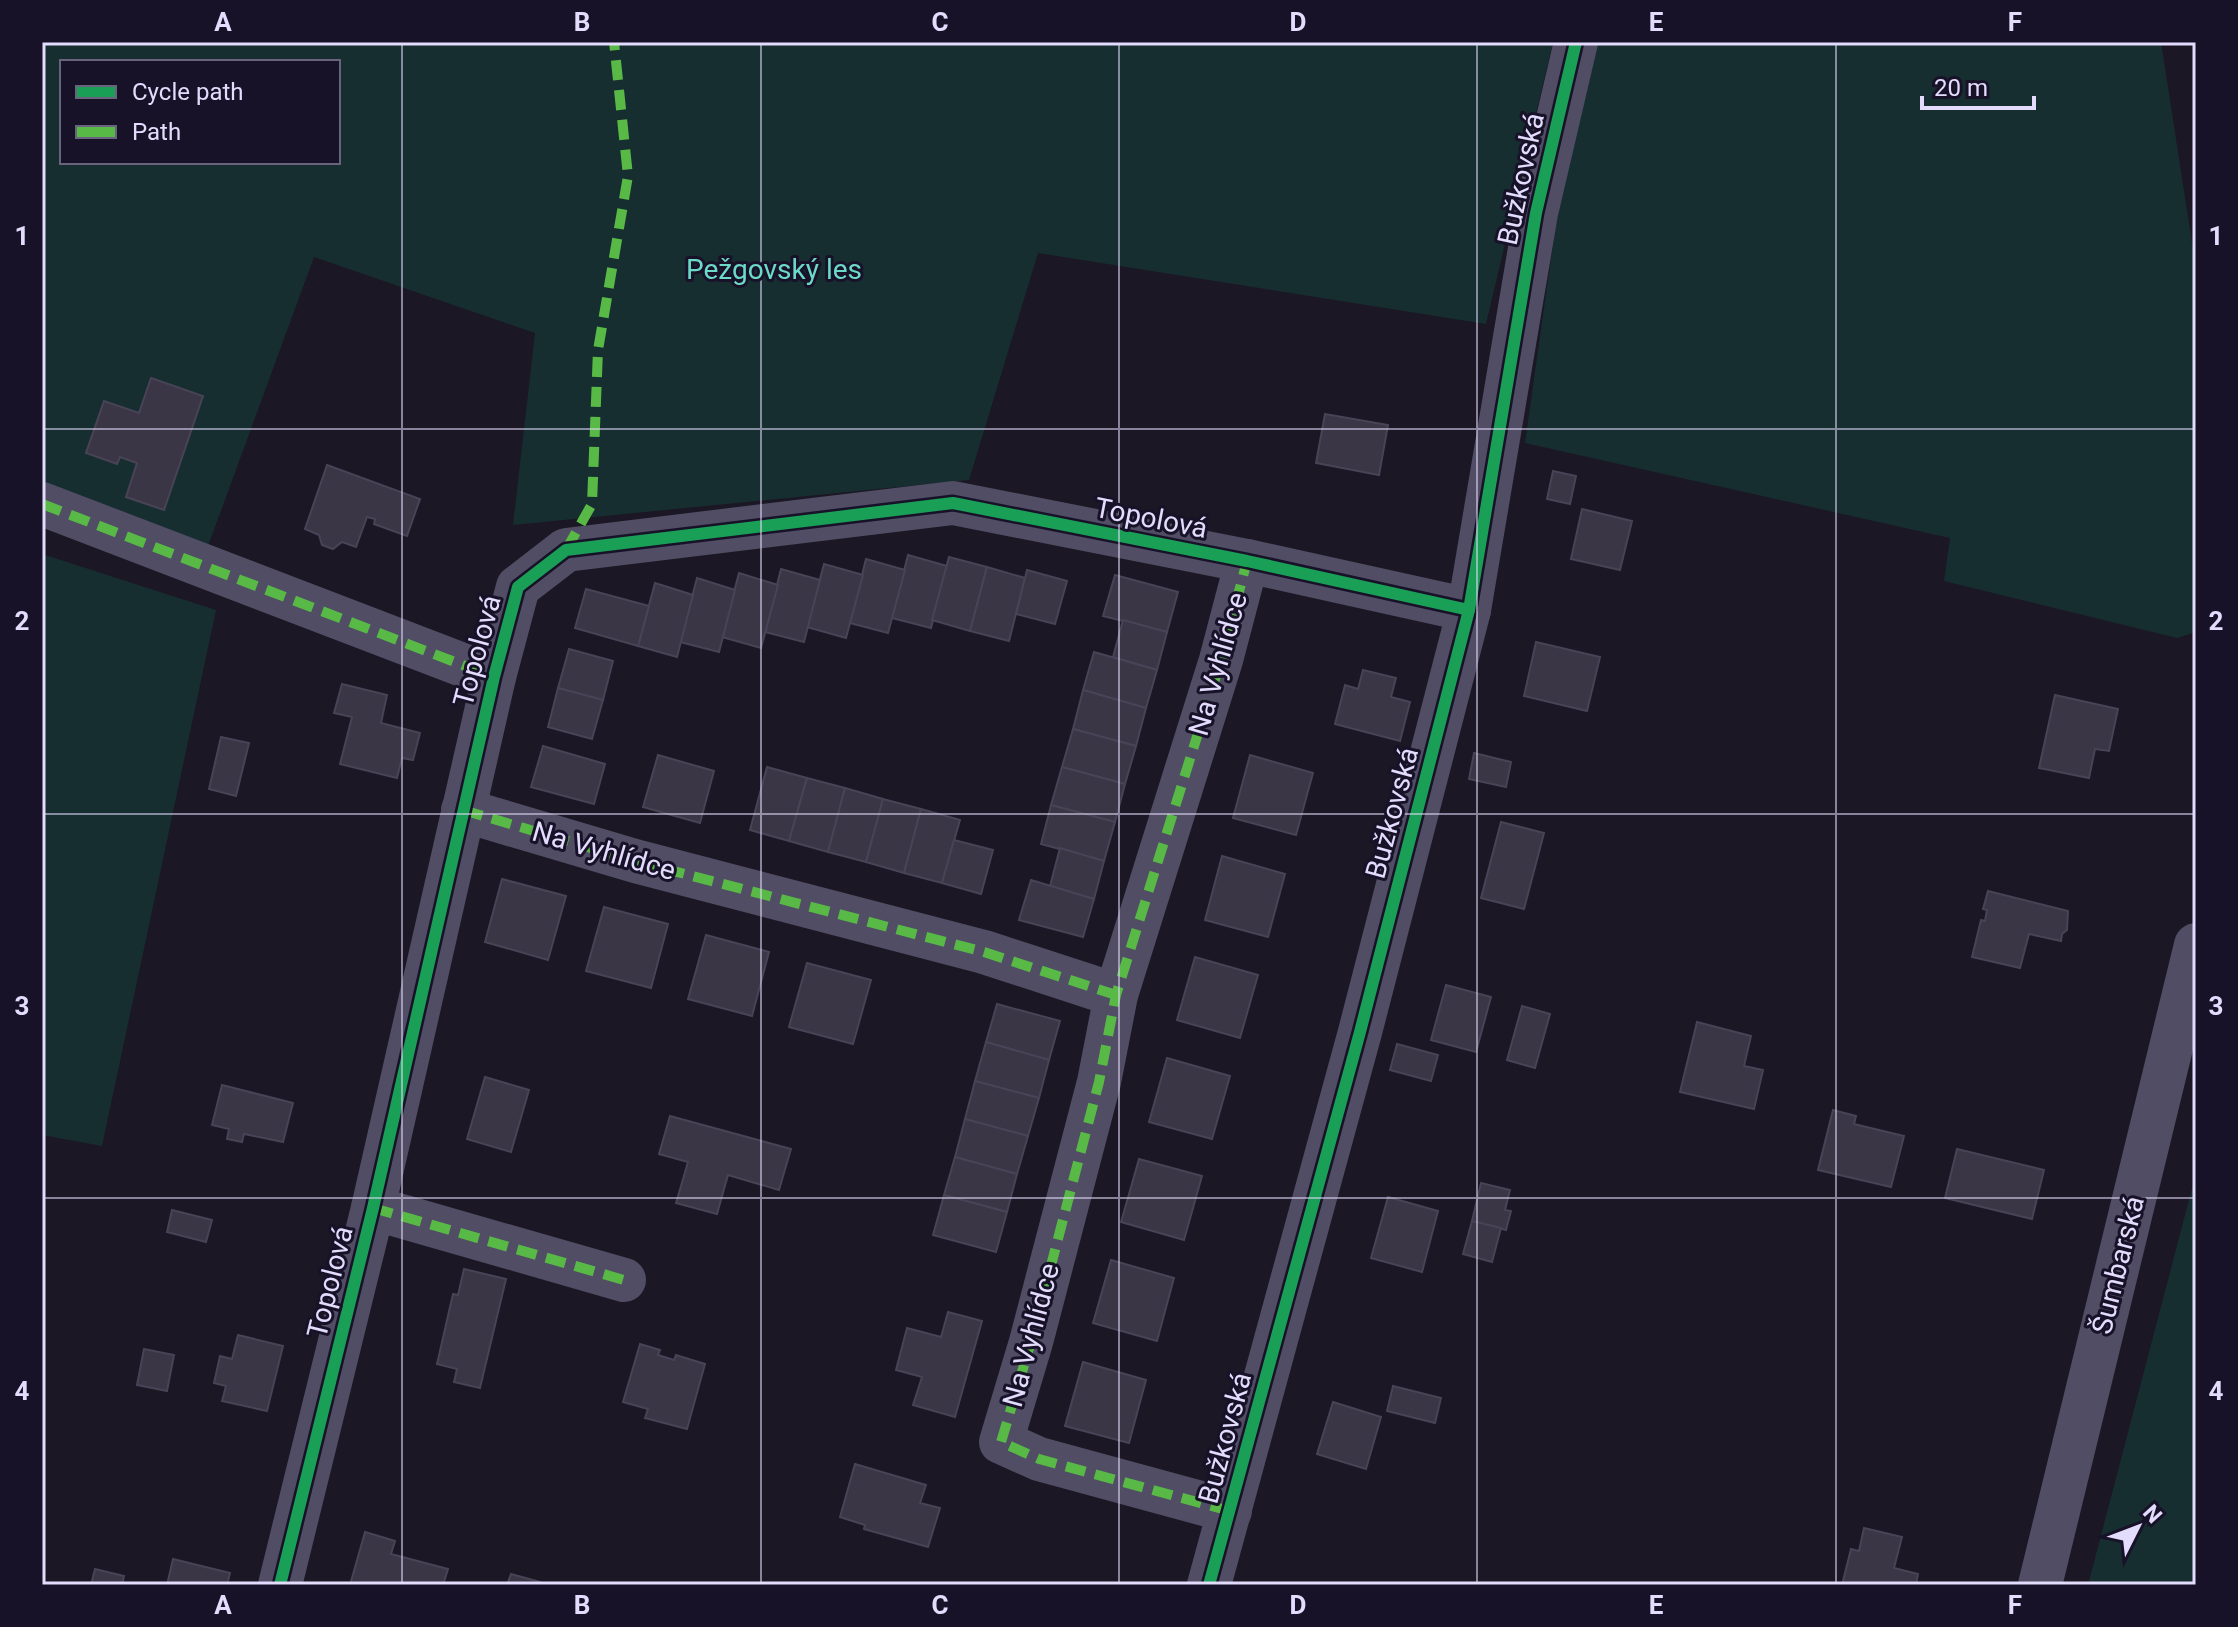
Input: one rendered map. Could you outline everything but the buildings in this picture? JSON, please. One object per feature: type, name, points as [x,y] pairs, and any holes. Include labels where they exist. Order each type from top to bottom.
[{"type":"street","name":"Bužkovská","points":[[1209,1585],[1360,1032],[1469,610],[1536,213],[1576,42]]},
{"type":"street","name":"Topolová","points":[[280,1585],[373,1208],[494,677],[518,587],[566,550],[953,503],[1247,561],[1469,610]]},
{"type":"street","points":[[42,504],[494,677]]},
{"type":"street","name":"Na Vyhlídce","points":[[1230,1511],[1039,1459],[1001,1442],[1031,1342],[1099,1082],[1116,995],[1221,660],[1247,561]]},
{"type":"street","name":"Na Vyhlídce","points":[[463,810],[635,861],[984,952],[1116,995]]},
{"type":"street","name":"Šumbarská","points":[[2040,1585],[2196,945]]},
{"type":"street","name":"Topolová","points":[[373,1208],[624,1280]]},
{"type":"green space","name":"Pežgovský les","points":[[42,42],[1553,42],[1486,324],[1038,253],[969,480],[513,525],[535,333],[314,257],[208,546],[42,485]]},
{"type":"green space","points":[[1591,42],[2161,42],[2196,269],[2196,621],[2193,633],[2177,638],[1944,581],[1950,538],[1525,443],[1569,131]]},
{"type":"green space","points":[[42,554],[216,610],[102,1146],[42,1135]]},
{"type":"green space","points":[[2196,1173],[2196,1585],[2088,1585]]},
{"type":"marked path","points":[[566,550],[592,504],[598,350],[628,176],[614,42]]},
{"type":"marked path","points":[[42,504],[494,677]]},
{"type":"marked path","points":[[1230,1511],[1039,1459],[1001,1442],[1031,1342],[1099,1082],[1116,995],[1221,660],[1247,561]]},
{"type":"marked path","points":[[463,810],[635,861],[984,952],[1116,995]]},
{"type":"marked path","points":[[373,1208],[624,1280]]},
{"type":"cycle path","points":[[1209,1585],[1360,1032],[1469,610],[1536,213],[1576,42]]},
{"type":"cycle path","points":[[280,1585],[373,1208],[494,677],[518,587],[566,550],[953,503],[1247,561],[1469,610]]}]
